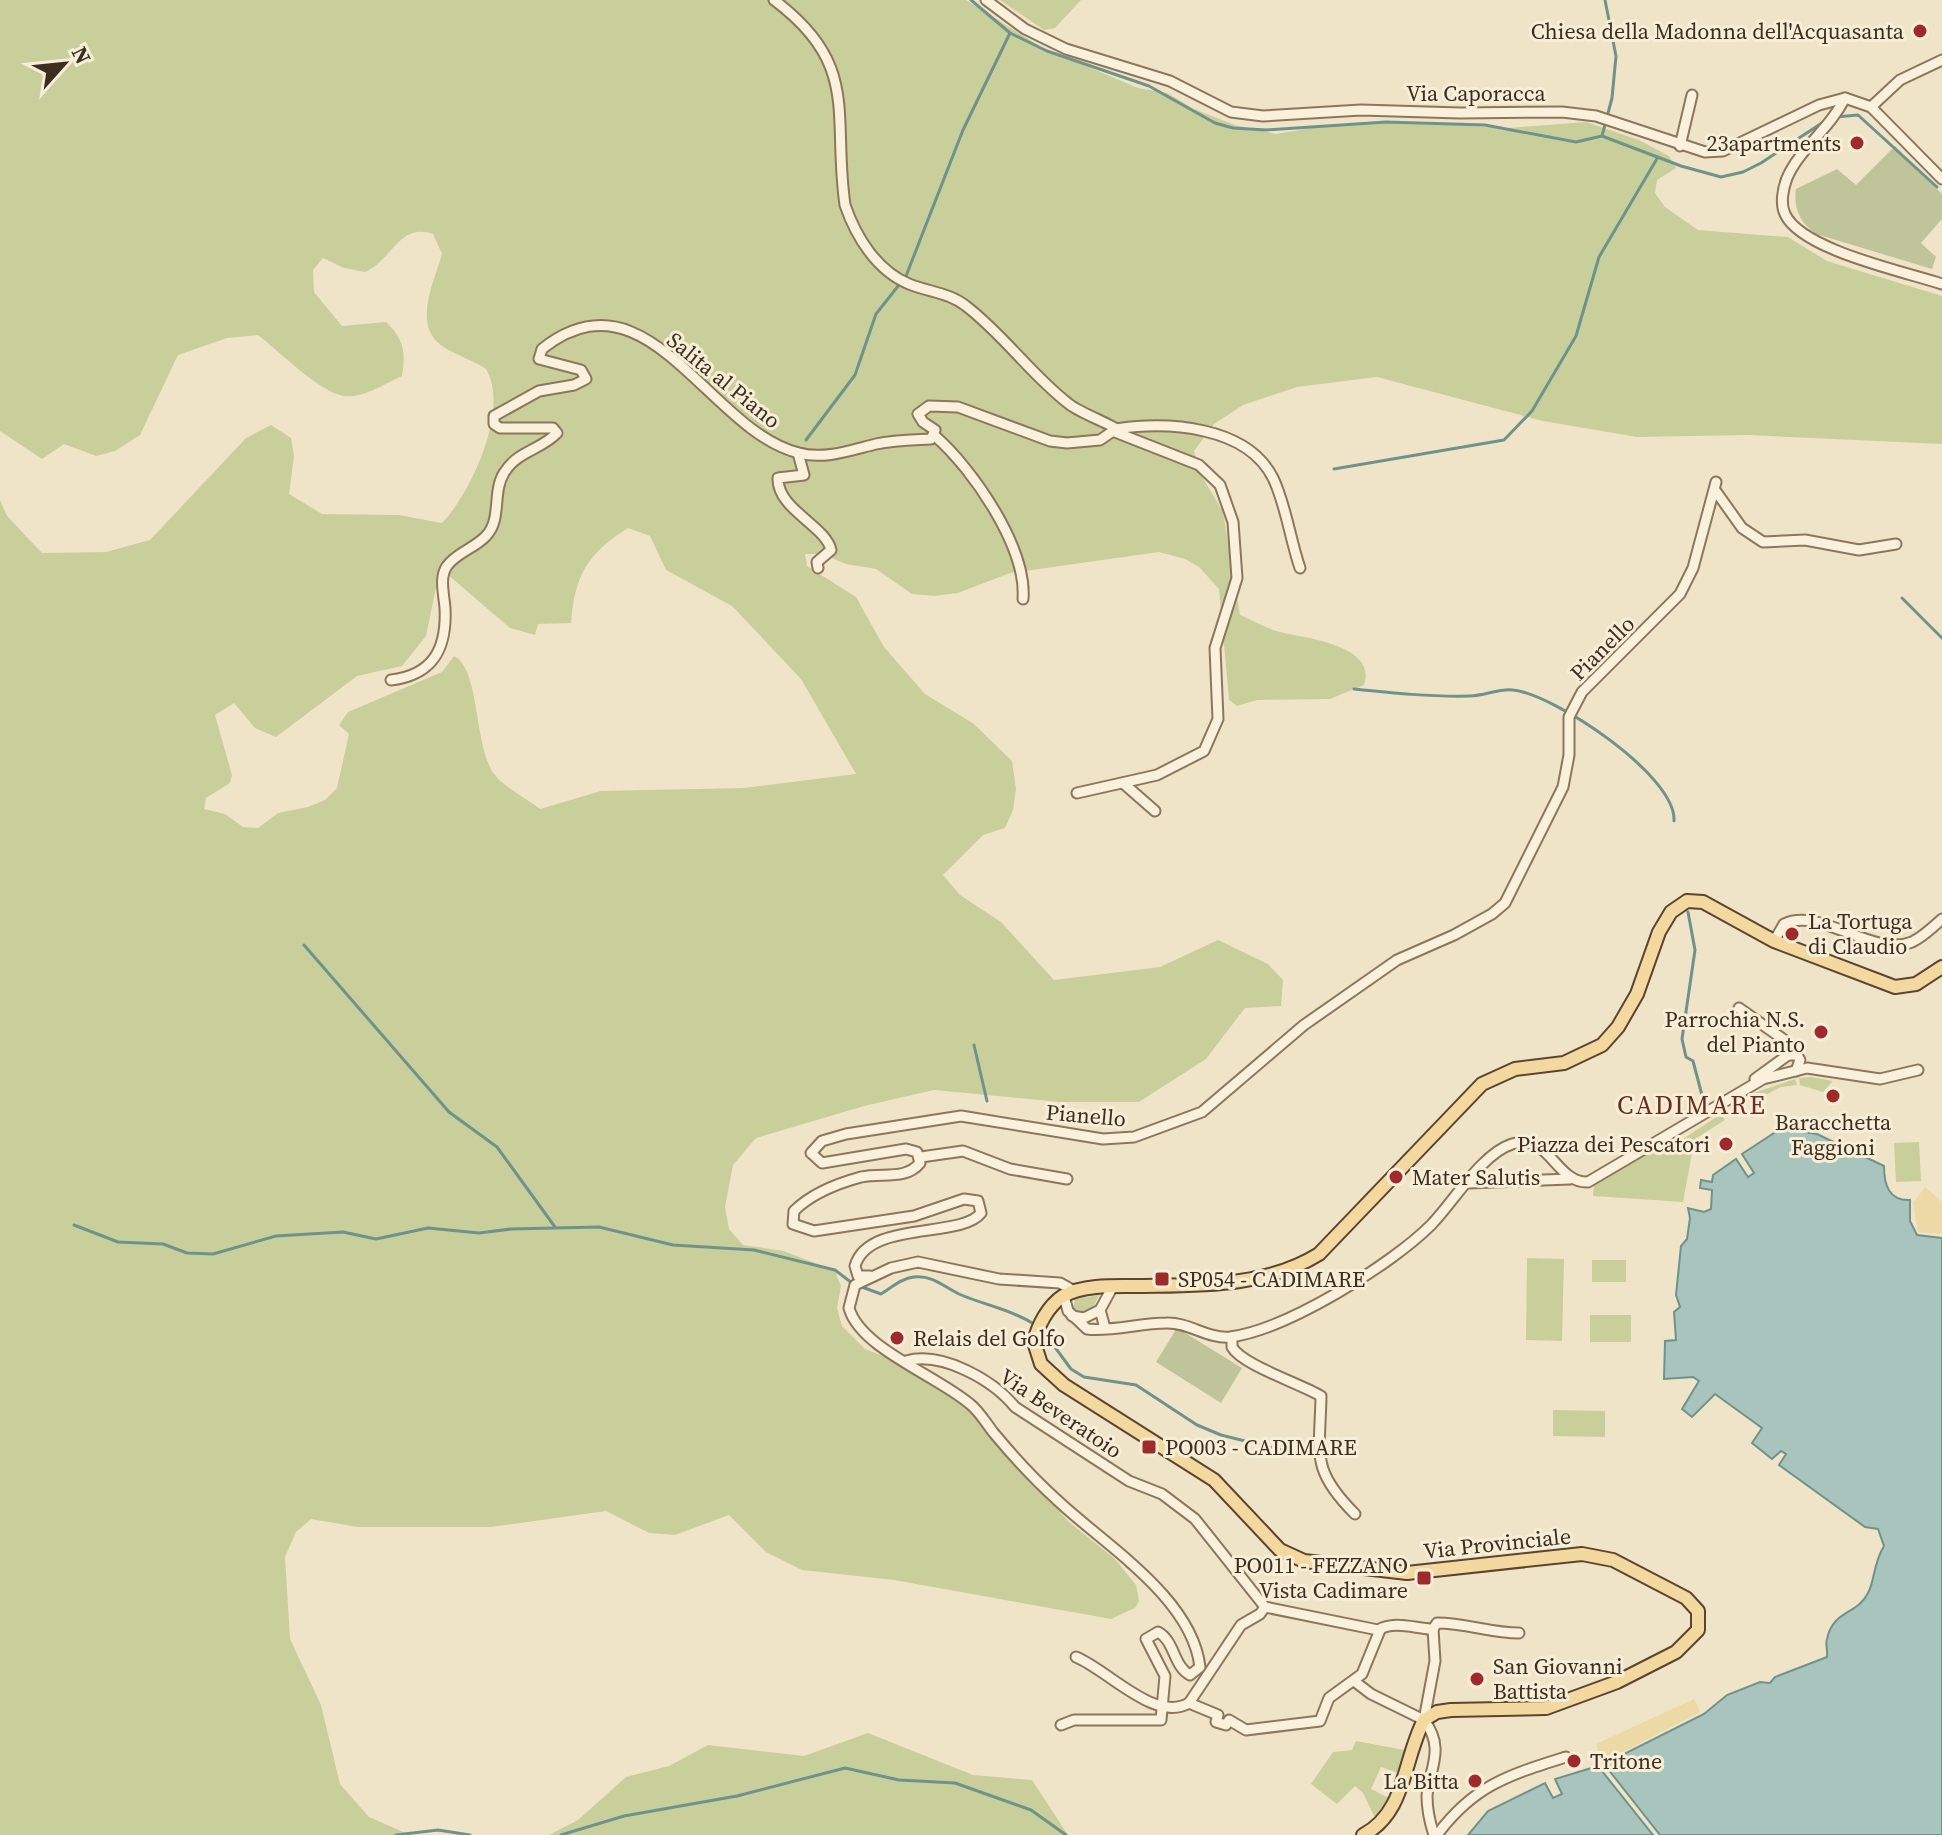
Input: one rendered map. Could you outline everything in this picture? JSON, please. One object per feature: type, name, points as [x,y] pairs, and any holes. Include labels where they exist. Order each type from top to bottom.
[{"type":"main road","points":[[1069,1293],[1113,1286],[1223,1284],[1285,1270],[1319,1254],[1482,1084],[1515,1069],[1564,1063],[1602,1045],[1627,1014],[1659,932],[1671,912],[1683,903],[1703,902],[1774,941],[1895,987],[1916,984],[1942,967]]},
{"type":"main road","name":"Via Provinciale","points":[[1069,1293],[1041,1323],[1034,1351],[1053,1376],[1214,1480],[1280,1550],[1304,1561],[1407,1573],[1582,1554],[1613,1560],[1686,1598],[1698,1611],[1698,1630],[1676,1652],[1617,1682],[1546,1708],[1451,1710],[1437,1712],[1424,1720]]},
{"type":"main road","points":[[1363,1835],[1380,1826],[1394,1808],[1424,1720]]},
{"type":"street","points":[[774,0],[804,26],[828,56],[841,108],[845,205],[850,220],[883,269],[910,284],[958,301],[1065,401],[1094,421],[1112,424],[1116,430],[1199,465],[1214,478],[1225,494],[1233,522],[1237,578],[1215,648],[1218,719],[1204,751],[1157,775],[1077,793]]},
{"type":"street","name":"Via Caporacca","points":[[986,0],[1025,29],[1066,49],[1170,81],[1231,112],[1263,116],[1361,110],[1562,112],[1596,116],[1705,152],[1723,151],[1819,105],[1845,98]]},
{"type":"street","points":[[1871,107],[1900,80],[1942,60]]},
{"type":"street","points":[[1680,146],[1692,95]]},
{"type":"street","points":[[1942,179],[1871,107],[1845,98],[1833,123],[1798,158],[1786,180],[1782,198],[1785,215],[1800,231],[1822,244],[1942,284]]},
{"type":"street","name":"Salita al Piano","points":[[391,680],[417,675],[434,662],[441,649],[445,610],[443,575],[446,567],[487,535],[493,524],[498,488],[510,463],[557,433],[553,428],[500,428],[494,424],[494,416],[539,391],[574,385],[586,379],[584,372],[576,368],[539,359],[542,349],[560,337],[591,325],[620,328],[636,334],[679,364],[759,435],[798,453],[829,455],[935,436]]},
{"type":"street","points":[[1023,599],[1021,566],[1005,532],[961,463],[918,414],[929,406],[966,409],[1050,441],[1100,440],[1116,430],[1208,432],[1252,450],[1278,491],[1300,568]]},
{"type":"street","points":[[798,453],[804,475],[783,475],[777,480],[797,512],[829,543],[831,550],[816,563],[818,568]]},
{"type":"street","name":"Pianello","points":[[921,1157],[917,1152],[906,1149],[822,1163],[811,1153],[822,1141],[846,1134],[961,1116],[1103,1139],[1134,1137],[1183,1121],[1226,1093],[1304,1025],[1397,960],[1492,914],[1516,885],[1563,787],[1572,706],[1582,692],[1680,594],[1693,568],[1715,486],[1742,528],[1763,542],[1805,540],[1859,550],[1896,544]]},
{"type":"street","points":[[1123,783],[1155,811]]},
{"type":"street","points":[[1774,941],[1784,924],[1799,920],[1892,946],[1910,943],[1942,919]]},
{"type":"street","points":[[1466,1183],[1487,1179],[1571,1179],[1585,1182],[1598,1178],[1744,1088],[1788,1055],[1790,1050],[1783,1039],[1739,1008]]},
{"type":"street","points":[[1788,1055],[1797,1055],[1800,1060],[1796,1071]]},
{"type":"street","points":[[1744,1088],[1807,1068],[1880,1079],[1918,1070]]},
{"type":"street","points":[[1061,1725],[1074,1720],[1161,1720],[1165,1707],[1165,1676],[1147,1646],[1148,1636],[1158,1632],[1164,1634],[1187,1675],[1196,1673],[1200,1667],[1192,1638],[1177,1614],[1125,1558],[1056,1499],[973,1406],[866,1338],[851,1317],[851,1291],[870,1276],[903,1263],[918,1262],[999,1279],[1060,1283],[1069,1293],[1072,1316],[1087,1329],[1176,1323],[1212,1336],[1232,1337],[1271,1324],[1338,1292],[1423,1233],[1466,1183],[1495,1154],[1511,1144],[1527,1143],[1552,1156],[1571,1179]]},
{"type":"street","points":[[870,1276],[858,1276],[855,1266],[861,1254],[917,1230],[970,1223],[981,1213],[978,1201],[964,1199],[914,1216],[814,1231],[793,1224],[794,1211],[813,1197],[864,1176],[909,1173],[920,1163],[921,1157],[963,1151],[1010,1169],[1067,1179]]},
{"type":"street","points":[[1072,1316],[1084,1318],[1100,1310],[1113,1286]]},
{"type":"street","points":[[1100,1310],[1105,1328]]},
{"type":"street","points":[[1232,1337],[1232,1347],[1246,1362],[1272,1371],[1321,1396],[1318,1444],[1329,1487],[1355,1514]]},
{"type":"street","name":"Via Beveratoio","points":[[906,1361],[925,1358],[962,1370],[1000,1391],[1015,1407],[1129,1481],[1162,1494],[1195,1519],[1265,1607]]},
{"type":"street","points":[[1076,1657],[1094,1664],[1129,1690],[1165,1707],[1180,1709],[1189,1703],[1241,1625],[1260,1614],[1265,1607],[1380,1630],[1418,1625],[1433,1629]]},
{"type":"street","points":[[1424,1720],[1435,1661],[1433,1629],[1437,1623],[1475,1626],[1498,1633],[1519,1633]]},
{"type":"street","points":[[1189,1703],[1218,1715],[1216,1722],[1226,1725],[1229,1720],[1246,1730],[1320,1721],[1329,1698],[1362,1674],[1380,1630]]},
{"type":"street","points":[[1354,1681],[1371,1694],[1424,1720],[1430,1728],[1436,1765],[1427,1794],[1435,1835]]},
{"type":"street","points":[[1435,1835],[1462,1803],[1485,1788],[1566,1757]]},
{"type":"green space","points":[[0,0],[966,0],[1041,47],[1138,88],[1167,93],[1194,109],[1235,125],[1276,134],[1330,125],[1397,122],[1508,128],[1586,122],[1639,140],[1669,156],[1676,168],[1657,180],[1655,193],[1665,207],[1698,230],[1788,237],[1827,261],[1942,296],[1942,444],[1748,435],[1637,437],[1543,421],[1377,377],[1297,387],[1243,405],[1214,424],[1194,451],[1200,473],[1223,512],[1240,615],[1276,631],[1334,645],[1360,660],[1365,671],[1364,685],[1330,699],[1257,700],[1237,706],[1229,700],[1219,589],[1199,567],[1185,559],[1159,552],[1010,573],[958,593],[934,596],[912,594],[876,569],[846,564],[822,554],[805,554],[807,566],[856,597],[884,647],[925,694],[974,724],[1012,761],[1016,789],[1013,810],[1005,828],[983,835],[943,875],[960,895],[1001,922],[1054,980],[1160,967],[1218,940],[1268,964],[1283,980],[1281,1006],[1245,1008],[1206,1059],[1139,1102],[1059,1102],[934,1090],[864,1106],[756,1138],[733,1165],[725,1207],[729,1229],[743,1245],[784,1251],[835,1271],[841,1286],[837,1308],[842,1326],[865,1349],[893,1360],[966,1408],[1069,1522],[1115,1559],[1136,1585],[1139,1601],[1135,1608],[1111,1619],[894,1580],[802,1570],[766,1552],[729,1515],[675,1535],[649,1533],[606,1511],[491,1527],[358,1527],[311,1519],[296,1532],[285,1557],[290,1639],[321,1705],[340,1784],[369,1817],[410,1835],[0,1835],[0,500],[7,516],[42,553],[106,552],[150,540],[246,438],[271,425],[291,438],[294,456],[289,494],[322,514],[399,515],[442,523],[464,492],[484,450],[493,406],[492,386],[486,369],[442,346],[428,327],[428,303],[442,254],[433,234],[421,232],[404,238],[365,272],[344,268],[323,258],[313,270],[314,292],[342,326],[386,322],[397,334],[404,360],[402,376],[381,386],[351,396],[334,393],[311,379],[258,335],[227,338],[178,355],[140,435],[115,451],[96,456],[64,444],[42,459],[0,431]],"holes":[[[628,528],[650,536],[666,570],[732,606],[801,679],[856,774],[743,788],[601,791],[540,809],[494,774],[483,746],[468,676],[462,663],[454,656],[442,672],[348,712],[339,725],[349,734],[337,788],[325,800],[278,813],[258,828],[243,827],[225,814],[204,809],[206,798],[230,783],[232,775],[215,715],[234,703],[255,728],[276,737],[357,676],[402,666],[426,636],[440,568],[510,628],[535,635],[538,624],[571,623],[580,579],[602,547]]]},
{"type":"green space","points":[[1000,0],[1081,0],[1055,28],[1044,30]]},
{"type":"green space","points":[[1895,146],[1942,194],[1942,219],[1921,243],[1936,257],[1932,269],[1816,234],[1802,220],[1797,209],[1796,189],[1837,169],[1856,185]]},
{"type":"green space","points":[[1799,1078],[1833,1081],[1823,1092],[1800,1085]]},
{"type":"green space","points":[[1795,1079],[1797,1085],[1781,1087],[1752,1102],[1745,1096]]},
{"type":"green space","points":[[1721,1114],[1725,1120],[1687,1144],[1683,1139]]},
{"type":"green space","points":[[1676,1137],[1692,1153],[1683,1202],[1593,1196],[1594,1185]]},
{"type":"green space","points":[[1919,1142],[1921,1181],[1896,1182],[1894,1143]]},
{"type":"green space","points":[[1527,1258],[1564,1259],[1562,1341],[1526,1340]]},
{"type":"green space","points":[[1592,1260],[1626,1260],[1626,1282],[1592,1282]]},
{"type":"green space","points":[[1099,1295],[1092,1310],[1085,1314],[1073,1308],[1075,1299]]},
{"type":"green space","points":[[1590,1315],[1631,1315],[1631,1342],[1590,1342]]},
{"type":"green space","points":[[1177,1328],[1242,1368],[1221,1403],[1156,1362]]},
{"type":"green space","points":[[1553,1410],[1605,1411],[1605,1437],[1553,1436]]},
{"type":"green space","points":[[868,1733],[973,1775],[1032,1780],[1068,1835],[549,1835],[578,1820],[626,1777],[669,1766],[708,1745],[804,1756]]},
{"type":"green space","points":[[1356,1741],[1405,1750],[1398,1773],[1381,1767],[1371,1789],[1391,1799],[1376,1820],[1363,1793],[1355,1786],[1337,1804],[1311,1784],[1333,1752],[1352,1750]]},
{"type":"sand","points":[[1925,1187],[1942,1202],[1942,1234],[1918,1232],[1913,1203]]},
{"type":"sand","points":[[1694,1699],[1700,1712],[1602,1763],[1596,1744]]},
{"type":"water","points":[[1781,1120],[1791,1121],[1789,1130],[1817,1134],[1884,1166],[1889,1190],[1897,1198],[1910,1200],[1910,1221],[1917,1235],[1942,1238],[1942,1835],[1660,1835],[1604,1764],[1704,1714],[1727,1695],[1760,1682],[1770,1683],[1775,1677],[1827,1657],[1826,1641],[1830,1630],[1868,1593],[1884,1546],[1878,1529],[1865,1527],[1779,1465],[1786,1454],[1781,1451],[1772,1459],[1752,1443],[1762,1428],[1715,1394],[1692,1417],[1682,1409],[1699,1381],[1693,1377],[1664,1379],[1665,1341],[1676,1340],[1674,1312],[1680,1307],[1676,1295],[1681,1246],[1687,1239],[1690,1218],[1688,1208],[1704,1212],[1711,1209],[1712,1190],[1700,1188],[1701,1180],[1712,1182],[1713,1175],[1736,1159],[1748,1177],[1754,1173],[1742,1154],[1780,1129]]},
{"type":"water","points":[[1598,1766],[1653,1835],[1468,1835],[1488,1811],[1545,1783],[1553,1798],[1562,1794],[1555,1779]]},
{"type":"waterway","points":[[971,0],[1010,33],[1047,51],[1149,86],[1215,123],[1233,128],[1266,130],[1386,122],[1485,125],[1576,142],[1602,136],[1681,166],[1721,177],[1743,172],[1761,163],[1825,121]]},
{"type":"waterway","points":[[1602,136],[1612,98],[1616,56],[1605,0]]},
{"type":"waterway","points":[[806,440],[855,375],[876,314],[906,276],[963,130],[1010,33]]},
{"type":"waterway","points":[[1836,117],[1858,115],[1937,187]]},
{"type":"waterway","points":[[1334,469],[1504,440],[1532,411],[1576,336],[1599,257],[1658,157]]},
{"type":"waterway","points":[[1902,598],[1942,638]]},
{"type":"waterway","points":[[1354,689],[1455,696],[1513,690],[1532,695],[1583,721],[1635,761],[1656,782],[1670,803],[1674,821]]},
{"type":"waterway","points":[[1688,912],[1695,950],[1682,1039],[1686,1057],[1693,1061],[1703,1099]]},
{"type":"waterway","points":[[304,945],[449,1112],[497,1147],[555,1227]]},
{"type":"waterway","points":[[974,1045],[987,1101]]},
{"type":"waterway","points":[[74,1225],[118,1242],[163,1244],[187,1253],[213,1254],[276,1236],[343,1232],[376,1239],[428,1228],[479,1233],[599,1227],[673,1245],[754,1250],[835,1270],[852,1283]]},
{"type":"waterway","points":[[859,1286],[881,1294],[905,1279],[927,1278],[1034,1324]]},
{"type":"waterway","points":[[1043,1331],[1071,1369],[1084,1377],[1136,1385],[1197,1425],[1221,1435],[1285,1451],[1315,1445]]},
{"type":"waterway","points":[[561,1835],[624,1816],[737,1796],[845,1768],[899,1780],[955,1783],[1031,1810],[1066,1835]]},
{"type":"waterway","points":[[396,1835],[438,1830],[470,1835]]},
{"type":"place","name":"Chiesa della Madonna dell'Acquasanta","points":[[1920,31]]},
{"type":"place","name":"23apartments","points":[[1857,143]]},
{"type":"place","name":"La Tortuga di Claudio","points":[[1792,934]]},
{"type":"place","name":"Parrochia N.S. del Pianto","points":[[1821,1032]]},
{"type":"place","name":"Baracchetta Faggioni","points":[[1833,1096]]},
{"type":"place","name":"Piazza dei Pescatori","points":[[1726,1144]]},
{"type":"place","name":"Mater Salutis","points":[[1396,1177]]},
{"type":"place","name":"SP054 - CADIMARE","points":[[1162,1279]]},
{"type":"place","name":"Relais del Golfo","points":[[897,1338]]},
{"type":"place","name":"PO003 - CADIMARE","points":[[1149,1447]]},
{"type":"place","name":"PO011 - FEZZANO Vista Cadimare","points":[[1424,1578]]},
{"type":"place","name":"San Giovanni Battista","points":[[1477,1679]]},
{"type":"place","name":"Tritone","points":[[1574,1761]]},
{"type":"place","name":"La Bitta","points":[[1475,1781]]},
{"type":"district","name":"CADIMARE","points":[[1692,1105]]}]
